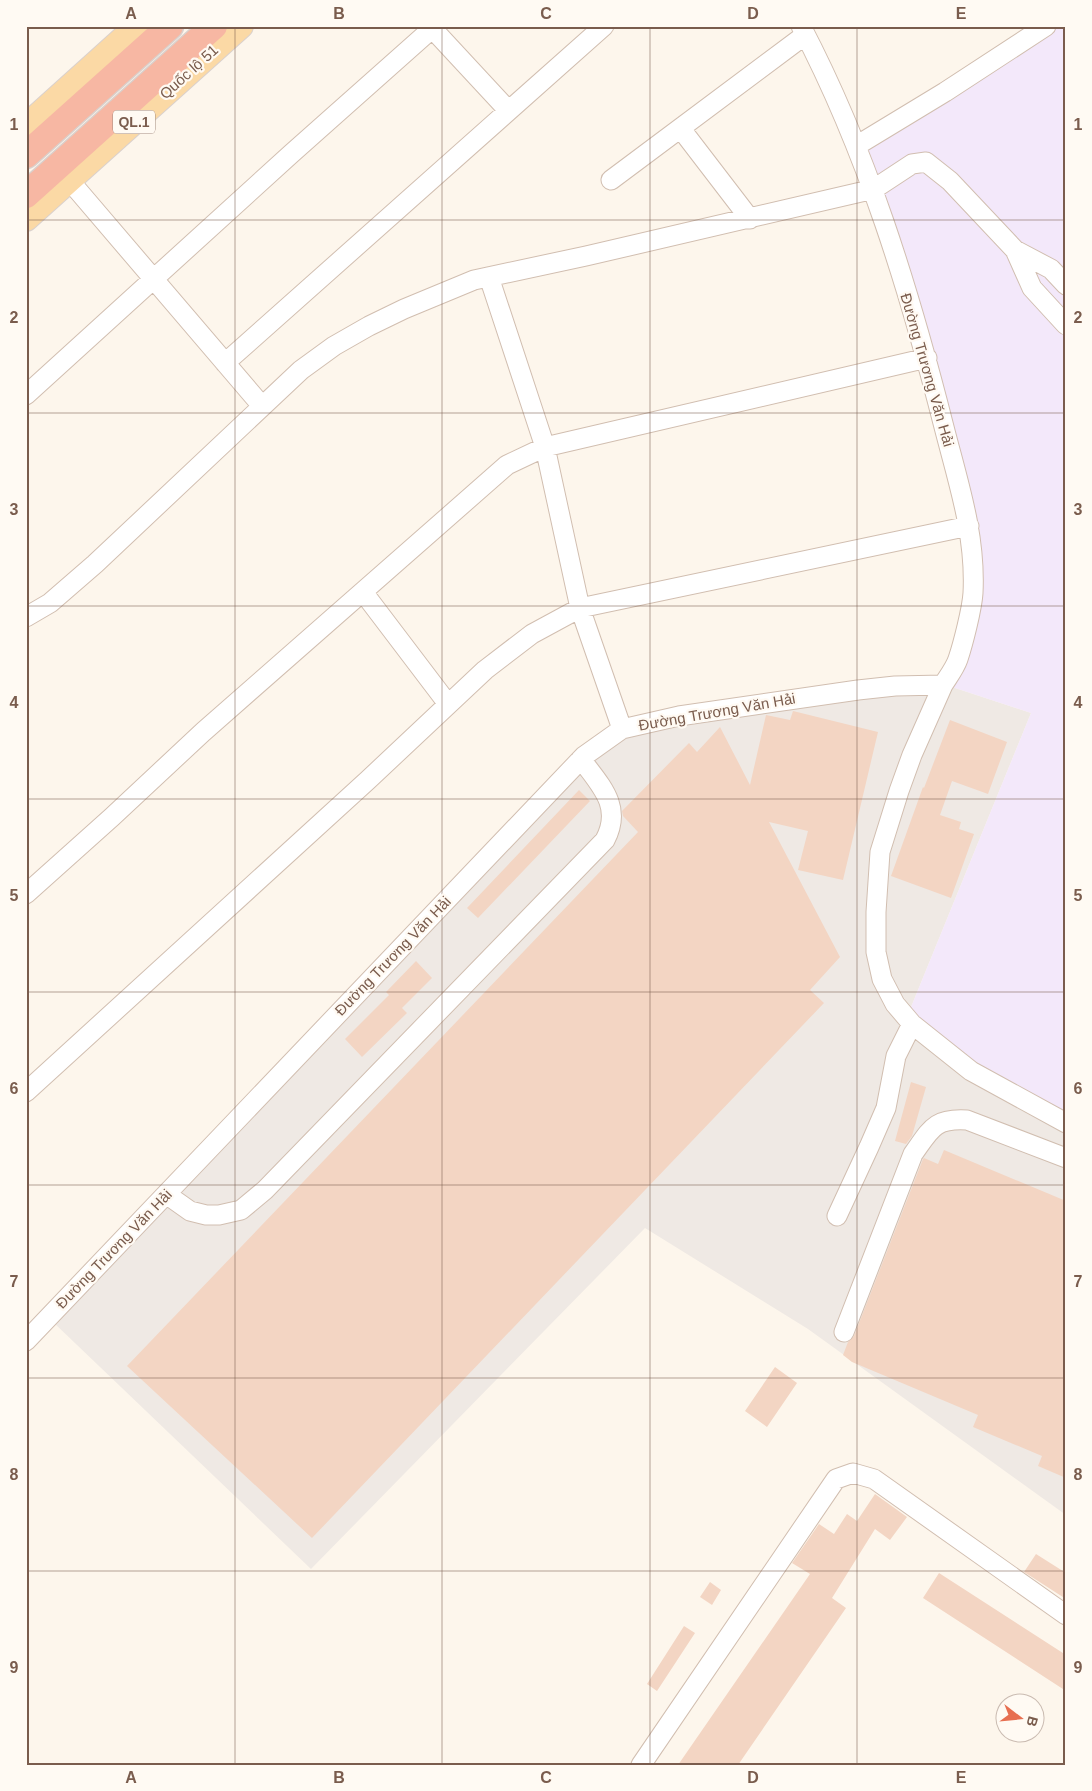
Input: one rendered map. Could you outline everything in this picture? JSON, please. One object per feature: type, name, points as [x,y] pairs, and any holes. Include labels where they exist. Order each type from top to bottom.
[{"type":"highway","points":[[26,156],[133,40],[170,26]]},
{"type":"highway","name":"Quốc lộ 51","points":[[26,195],[64,173],[214,26]]},
{"type":"main road","name":"Quốc lộ 51","points":[[26,219],[64,173],[241,26]]},
{"type":"main road","points":[[26,126],[133,40]]},
{"type":"street","points":[[225,363],[604,26]]},
{"type":"street","points":[[856,146],[945,92],[1046,26]]},
{"type":"street","points":[[26,395],[432,27],[508,110]]},
{"type":"street","points":[[611,180],[681,129],[803,31]]},
{"type":"street","name":"Đường Trương Văn Hải","points":[[26,1341],[581,759],[600,743],[622,729],[679,716],[858,690],[895,686],[943,685],[958,661],[973,596],[974,574],[969,526],[927,358],[874,189],[832,89],[803,31]]},
{"type":"street","points":[[681,129],[750,219]]},
{"type":"street","points":[[26,617],[50,603],[96,564],[301,370],[334,346],[404,309],[474,280],[750,219],[874,189],[912,164],[926,162],[950,181],[1015,250],[1051,269],[1066,285]]},
{"type":"street","points":[[64,173],[262,406]]},
{"type":"street","points":[[1015,250],[1032,288],[1066,325]]},
{"type":"street","points":[[489,277],[545,447],[580,608],[622,729]]},
{"type":"street","points":[[26,894],[112,818],[202,732],[501,470],[521,457],[545,447],[927,358]]},
{"type":"street","points":[[26,1092],[368,780],[448,704],[516,645],[532,634],[580,608],[969,526]]},
{"type":"street","points":[[363,592],[448,704]]},
{"type":"street","points":[[943,685],[912,755],[880,852],[876,912],[876,952],[882,979],[896,1004],[912,1024],[971,1071],[1066,1122]]},
{"type":"street","points":[[166,1194],[190,1211],[206,1215],[219,1215],[241,1210],[265,1190],[605,840],[611,825],[611,806],[605,792],[581,759]]},
{"type":"street","points":[[837,1216],[870,1148],[886,1108],[896,1056],[912,1024]]},
{"type":"street","points":[[844,1332],[914,1154],[931,1128],[943,1121],[967,1120],[1066,1158]]},
{"type":"street","points":[[641,1765],[836,1479],[854,1473],[874,1479],[1066,1614]]},
{"type":"shaded area","points":[[1056,26],[1066,26],[1066,1116],[974,1066],[909,1012],[1031,713],[949,686],[979,596],[863,148],[949,96]]},
{"type":"shaded area","points":[[949,686],[1031,713],[909,1012],[900,1000],[882,951],[885,855],[893,826]]},
{"type":"shaded area","points":[[934,691],[874,853],[891,1008],[1066,1129],[1066,1515],[808,1329],[645,1228],[311,1569],[53,1322],[589,759],[624,735],[858,695]]},
{"type":"building","points":[[793,711],[878,732],[843,880],[798,870],[808,831],[769,822],[840,957],[810,990],[824,1003],[312,1538],[127,1366],[638,832],[623,816],[622,811],[689,743],[697,752],[720,727],[750,785],[766,715],[790,720]]},
{"type":"building","points":[[950,720],[1007,742],[988,794],[952,781],[940,815],[961,822],[959,829],[974,834],[951,898],[891,876],[923,787]]},
{"type":"building","points":[[579,790],[590,801],[478,918],[467,908]]},
{"type":"building","points":[[416,961],[432,978],[402,1008],[407,1013],[362,1057],[345,1039],[389,995],[386,992]]},
{"type":"building","points":[[911,1082],[926,1087],[912,1136],[906,1144],[895,1141]]},
{"type":"building","points":[[944,1150],[1066,1201],[1066,1478],[1038,1466],[1042,1456],[973,1427],[978,1415],[852,1362],[843,1355],[848,1342],[854,1336],[923,1159],[938,1164]]},
{"type":"building","points":[[775,1367],[797,1383],[767,1427],[745,1411]]},
{"type":"building","points":[[875,1494],[907,1517],[890,1540],[875,1529],[832,1598],[846,1608],[738,1765],[678,1765],[810,1574],[792,1563],[819,1524],[834,1534],[847,1514],[857,1521]]},
{"type":"building","points":[[1036,1554],[1066,1573],[1066,1599],[1024,1572]]},
{"type":"building","points":[[939,1573],[1066,1655],[1066,1691],[923,1598]]},
{"type":"building","points":[[710,1582],[721,1590],[712,1605],[700,1597]]},
{"type":"building","points":[[684,1626],[695,1633],[657,1691],[647,1684]]}]
